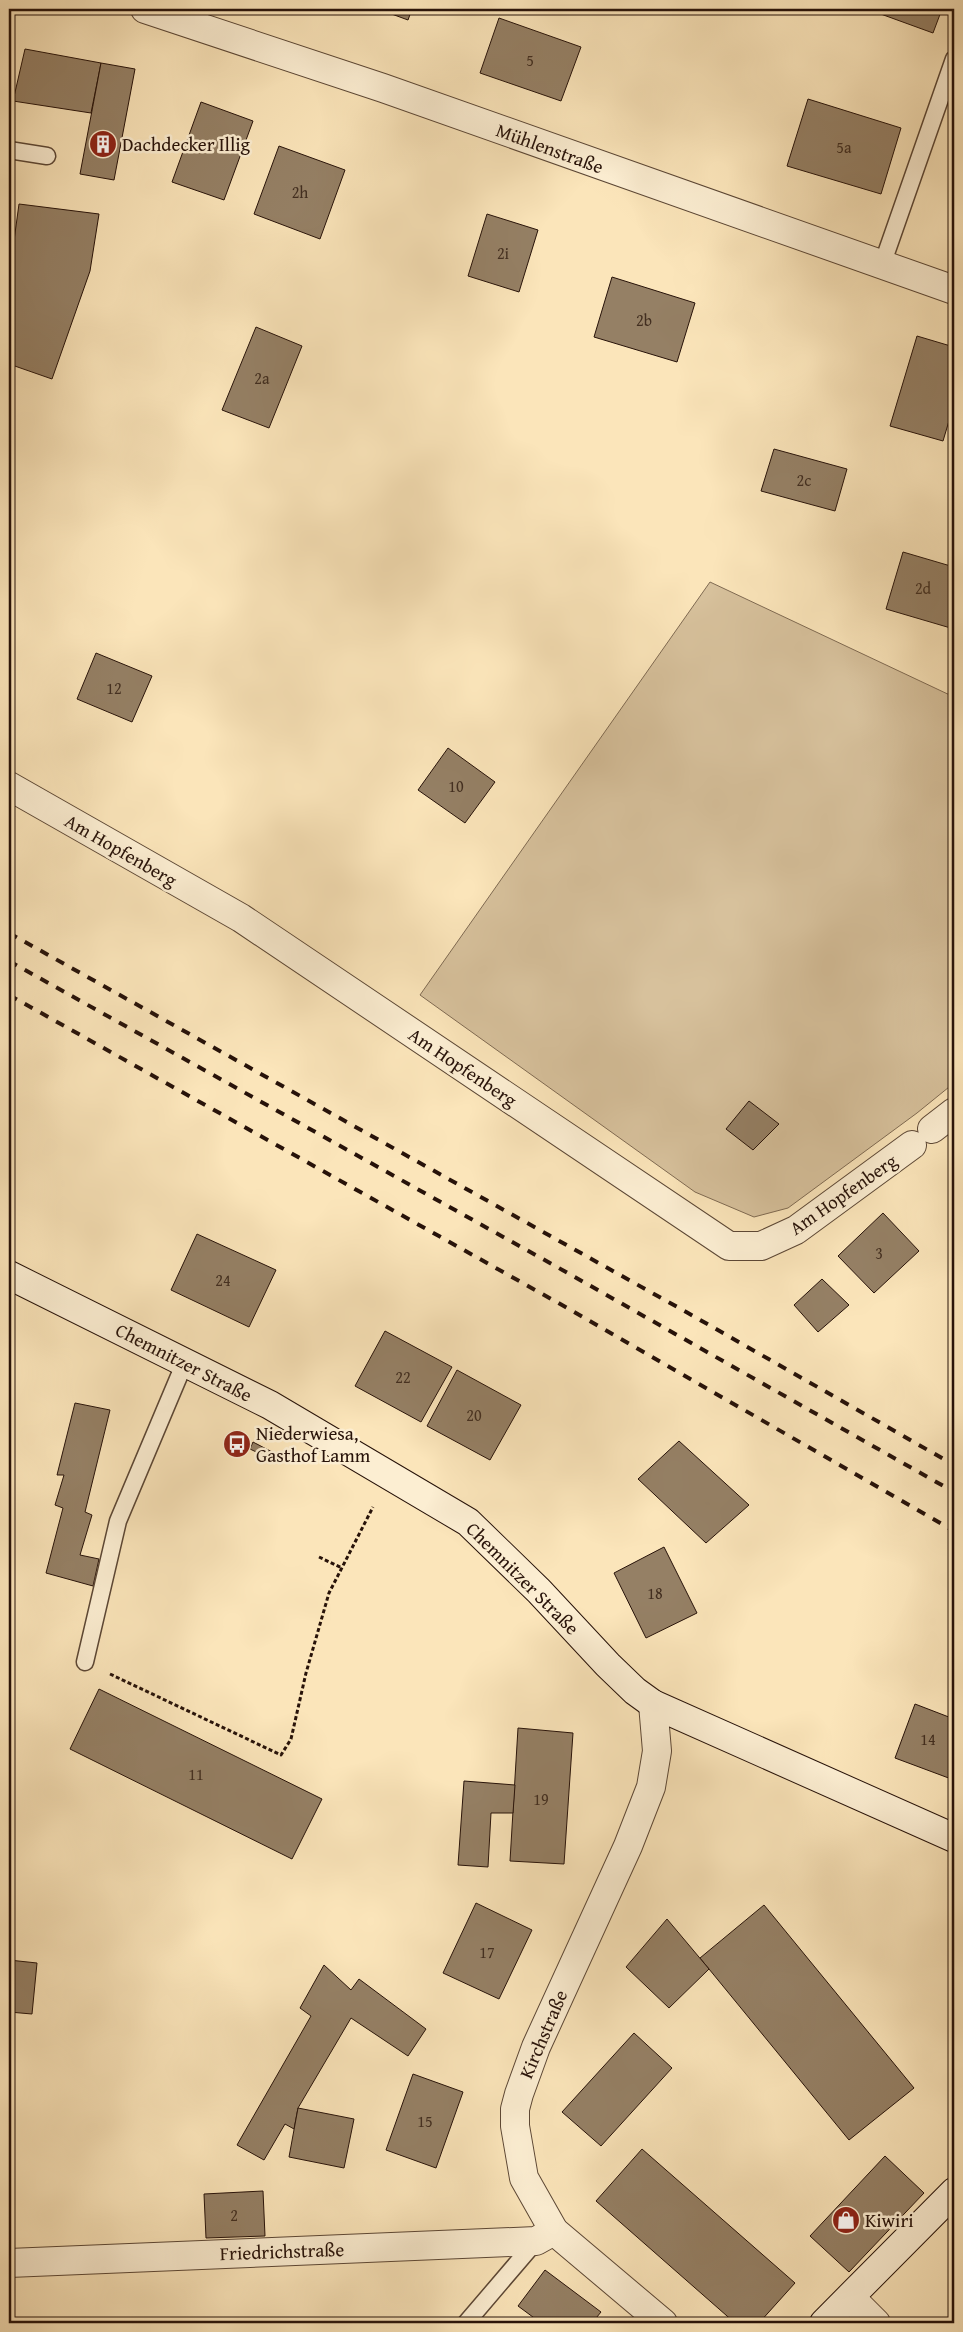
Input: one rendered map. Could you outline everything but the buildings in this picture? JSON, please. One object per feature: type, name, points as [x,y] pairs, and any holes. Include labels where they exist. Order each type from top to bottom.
[{"type":"street","name":"Mühlenstraße","points":[[145,9],[382,88],[954,290]]},
{"type":"street","name":"Am Hopfenberg","points":[[9,786],[241,918],[729,1246],[761,1246],[796,1230],[954,1112]]},
{"type":"street","name":"Chemnitzer Straße","points":[[9,1275],[270,1406],[468,1522],[539,1591],[608,1665],[635,1691],[653,1704],[954,1838]]},
{"type":"street","name":"Kirchstraße","points":[[653,1704],[657,1751],[651,1787],[628,1846],[536,2047],[516,2109],[516,2126],[524,2178],[545,2236],[662,2323]]},
{"type":"street","points":[[824,2323],[851,2298],[954,2192]]},
{"type":"street","name":"Friedrichstraße","points":[[9,2263],[545,2236]]},
{"type":"street","points":[[851,2298],[876,2323]]},
{"type":"lane","points":[[882,265],[954,59]]},
{"type":"lane","points":[[9,150],[46,156]]},
{"type":"lane","points":[[85,1662],[118,1520],[185,1362]]},
{"type":"lane","points":[[466,2323],[545,2236]]},
{"type":"path","points":[[85,1662],[281,1755],[291,1739],[306,1673],[329,1593],[390,1475]]},
{"type":"path","points":[[319,1557],[342,1568]]},
{"type":"shaded area","points":[[710,582],[954,697],[954,1083],[917,1113],[788,1208],[754,1217],[695,1192],[420,995]]},
{"type":"railway","points":[[9,933],[688,1313],[954,1465]]},
{"type":"railway","points":[[9,961],[566,1272],[954,1492]]},
{"type":"railway","points":[[9,995],[569,1309],[954,1531]]},
{"type":"place","name":"Dachdecker Illig","points":[[103,144]]},
{"type":"place","name":"Niederwiesa, Gasthof Lamm","points":[[237,1444]]},
{"type":"place","name":"Kiwiri","points":[[846,2220]]}]
